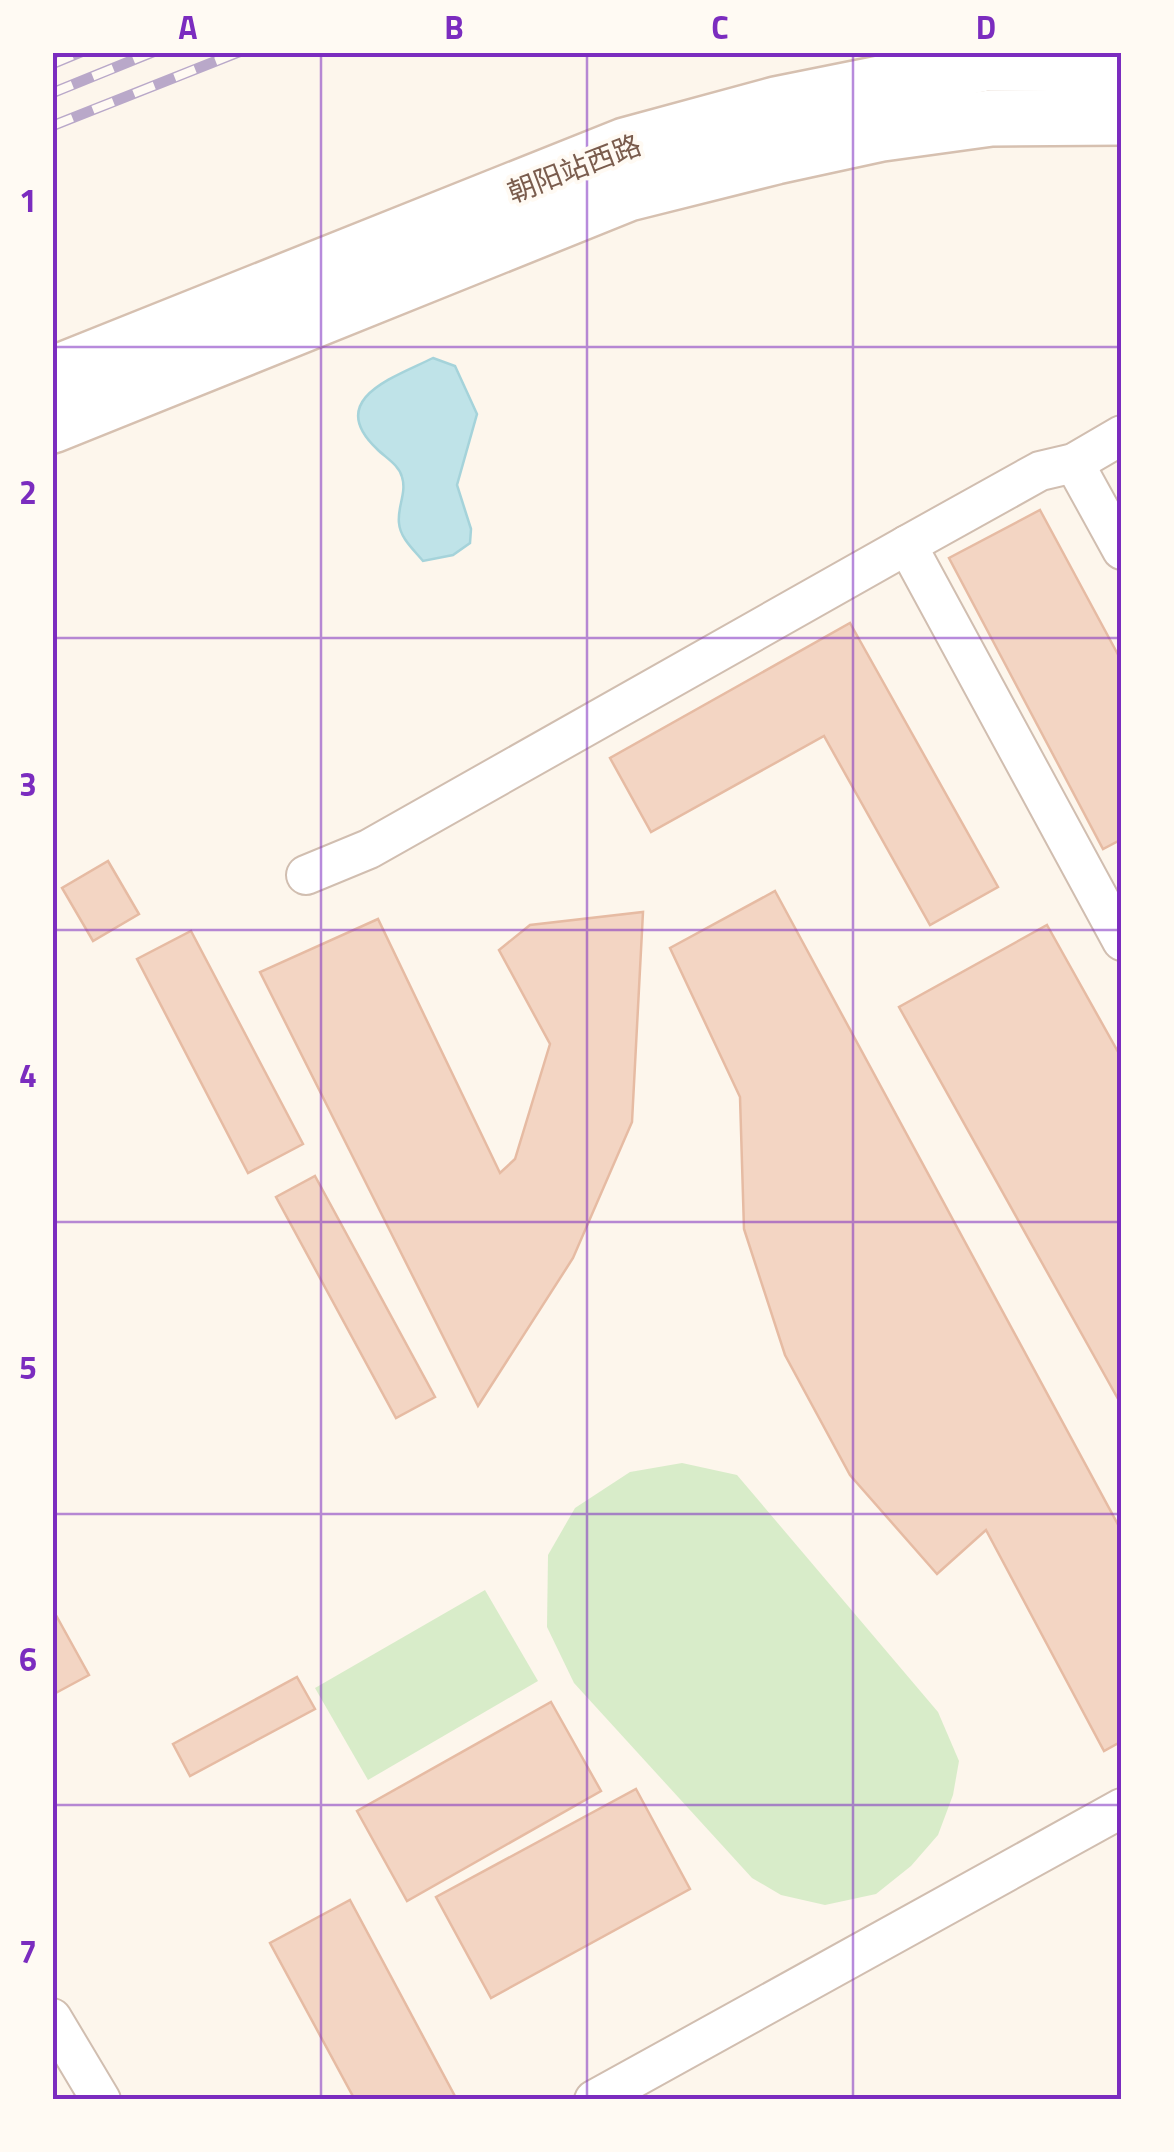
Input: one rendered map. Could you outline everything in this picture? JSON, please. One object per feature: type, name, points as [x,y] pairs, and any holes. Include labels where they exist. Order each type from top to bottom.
[{"type":"main road","name":"朝阳站西路","points":[[52,375],[625,146],[776,105],[984,62],[1122,62]]},
{"type":"main road","name":"朝阳站西路","points":[[52,425],[628,194],[882,133],[990,118],[1122,117]]},
{"type":"street","points":[[306,874],[370,849],[906,544],[1040,471],[1074,463],[1122,435]]},
{"type":"street","points":[[1074,463],[1122,550]]},
{"type":"street","points":[[906,544],[1122,941]]},
{"type":"street","points":[[594,2100],[1122,1808]]},
{"type":"street","points":[[52,2018],[102,2100]]},
{"type":"green space","points":[[682,1463],[737,1475],[938,1712],[959,1761],[953,1795],[938,1835],[911,1866],[876,1894],[825,1905],[781,1895],[752,1878],[574,1683],[547,1627],[548,1555],[575,1508],[630,1472]]},
{"type":"green space","points":[[485,1590],[538,1681],[368,1780],[315,1688]]},
{"type":"water","points":[[433,358],[455,366],[477,414],[457,485],[471,529],[470,543],[453,555],[423,561],[400,528],[400,473],[363,432],[358,416],[361,403],[371,392]]},
{"type":"building","points":[[1040,510],[1122,662],[1122,839],[1103,849],[949,558]]},
{"type":"building","points":[[850,623],[998,887],[930,925],[824,736],[651,832],[610,758]]},
{"type":"building","points":[[108,861],[139,914],[93,941],[62,888]]},
{"type":"building","points":[[775,891],[1122,1532],[1122,1741],[1104,1751],[986,1530],[937,1574],[850,1475],[785,1355],[744,1229],[740,1097],[670,948]]},
{"type":"building","points":[[643,912],[632,1122],[573,1258],[478,1406],[260,972],[378,919],[500,1173],[515,1159],[550,1044],[499,950],[530,925]]},
{"type":"building","points":[[1047,925],[1122,1059],[1122,1406],[899,1007]]},
{"type":"building","points":[[191,931],[303,1144],[248,1173],[137,959]]},
{"type":"building","points":[[315,1176],[435,1397],[396,1418],[276,1197]]},
{"type":"building","points":[[52,1608],[89,1675],[52,1695]]},
{"type":"building","points":[[297,1677],[315,1709],[190,1776],[173,1744]]},
{"type":"building","points":[[551,1702],[601,1791],[407,1901],[357,1811]]},
{"type":"building","points":[[636,1789],[690,1889],[491,1998],[436,1897]]},
{"type":"building","points":[[350,1900],[457,2100],[355,2100],[270,1943]]},
{"type":"railway","points":[[52,64],[81,52]]},
{"type":"railway","points":[[52,93],[153,52]]},
{"type":"railway","points":[[52,126],[239,52]]}]
